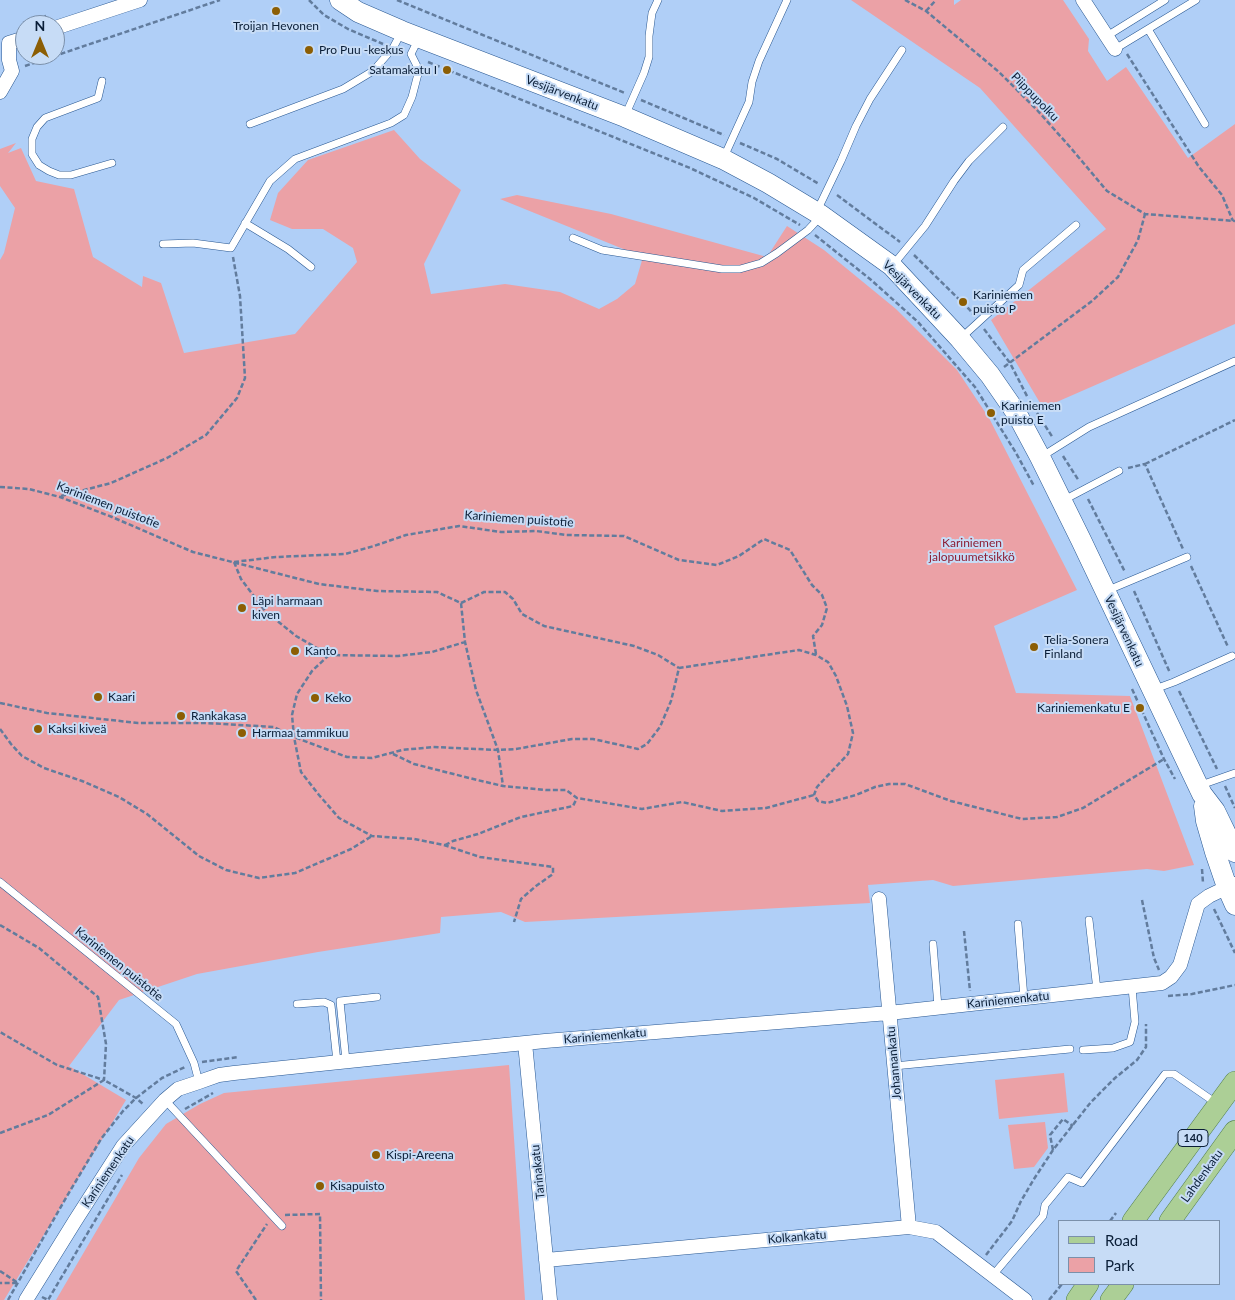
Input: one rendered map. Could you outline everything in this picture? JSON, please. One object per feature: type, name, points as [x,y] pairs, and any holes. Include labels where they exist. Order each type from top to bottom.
[{"type":"main road","name":"140","points":[[1134,1220],[1235,1082]]},
{"type":"main road","name":"Lahdenkatu","points":[[1171,1220],[1235,1131]]},
{"type":"main road","points":[[1076,1300],[1087,1285]]},
{"type":"main road","points":[[1111,1300],[1122,1285]]},
{"type":"street","points":[[65,25],[140,0]]},
{"type":"street","name":"Vesijärvenkatu","points":[[340,0],[406,42],[625,117],[724,159],[768,183],[815,219],[892,266],[960,339],[990,375],[1017,414],[1062,501],[1200,790],[1215,811],[1235,852]]},
{"type":"street","points":[[1083,0],[1115,49]]},
{"type":"street","points":[[0,92],[12,71],[9,60],[9,43],[15,41]]},
{"type":"street","name":"Vesijärvenkatu","points":[[1200,790],[1224,889],[1235,906]]},
{"type":"street","name":"Kariniemenkatu","points":[[26,1300],[123,1146],[152,1113],[178,1089],[226,1074],[524,1043],[889,1013],[1162,983],[1171,977],[1180,965],[1198,904],[1224,889]]},
{"type":"street","name":"Johannankatu","points":[[879,899],[909,1227]]},
{"type":"street","name":"Tarinakatu","points":[[524,1043],[550,1300]]},
{"type":"street","name":"Kolkankatu","points":[[546,1260],[909,1227],[936,1232],[1025,1300]]},
{"type":"lane","points":[[625,117],[649,57],[652,13],[658,0]]},
{"type":"lane","points":[[724,159],[749,102],[752,82],[759,61],[787,0]]},
{"type":"lane","points":[[1106,36],[1165,0]]},
{"type":"lane","points":[[1115,49],[1196,0]]},
{"type":"lane","points":[[1148,29],[1205,124]]},
{"type":"lane","points":[[163,244],[193,243],[231,248],[270,181],[295,159],[391,123],[404,115],[412,97],[420,70],[406,42],[373,71],[343,89],[250,124]]},
{"type":"lane","points":[[573,238],[602,250],[722,269],[740,269],[761,263],[815,219],[870,98],[902,50]]},
{"type":"lane","points":[[102,81],[98,98],[45,118],[37,127],[32,138],[32,154],[39,165],[49,172],[59,175],[71,176],[112,162]]},
{"type":"lane","points":[[892,266],[925,226],[969,161],[1002,126]]},
{"type":"lane","points":[[245,223],[288,249],[312,267]]},
{"type":"lane","points":[[960,339],[1019,285],[1023,270],[1076,225]]},
{"type":"lane","points":[[1040,458],[1089,427],[1235,361]]},
{"type":"lane","points":[[1062,501],[1119,471]]},
{"type":"lane","points":[[1106,592],[1187,557]]},
{"type":"lane","points":[[1152,690],[1232,656]]},
{"type":"lane","points":[[1200,790],[1235,774]]},
{"type":"lane","name":"Kariniemen puistotie","points":[[0,882],[176,1024],[194,1063],[199,1082]]},
{"type":"lane","points":[[1089,920],[1097,990]]},
{"type":"lane","points":[[1018,924],[1024,998]]},
{"type":"lane","points":[[933,944],[938,1007]]},
{"type":"lane","points":[[1082,1050],[1113,1048],[1130,1042],[1135,1022],[1132,987]]},
{"type":"lane","points":[[342,1062],[340,1001],[377,997]]},
{"type":"lane","points":[[297,1004],[324,1002],[331,1005],[342,1062]]},
{"type":"lane","points":[[894,1066],[1070,1049]]},
{"type":"lane","points":[[993,1275],[1043,1216],[1045,1206],[1068,1178],[1082,1183],[1165,1074],[1174,1074],[1218,1104]]},
{"type":"lane","points":[[166,1100],[282,1226]]},
{"type":"path","points":[[12,71],[220,0]]},
{"type":"path","points":[[309,0],[324,15],[348,29],[406,42],[439,67],[690,168],[754,198],[815,219],[870,279],[918,322],[975,387],[1016,452],[1035,488]]},
{"type":"path","name":"Piippupolku","points":[[905,0],[926,12],[999,72],[1070,146],[1107,191],[1145,214]]},
{"type":"path","points":[[926,12],[936,0]]},
{"type":"path","points":[[990,375],[1010,363],[1062,324],[1092,301],[1118,277],[1138,240],[1145,214],[1234,221],[1222,195],[1199,168],[1133,62]]},
{"type":"path","points":[[60,497],[111,483],[167,458],[206,435],[237,398],[244,378],[240,296],[231,248]]},
{"type":"path","points":[[1145,464],[1235,420]]},
{"type":"path","name":"Kariniemen puistotie","points":[[0,487],[29,489],[60,497],[193,552],[319,584],[377,591],[437,592],[461,603]]},
{"type":"path","name":"Kariniemen puistotie","points":[[234,562],[276,557],[345,554],[406,535],[459,526],[502,532],[536,531],[566,535],[624,536],[679,560],[717,565],[738,556],[764,539],[790,550],[812,585],[822,595],[827,608],[822,625],[813,636],[816,655]]},
{"type":"path","points":[[234,562],[241,579],[265,611],[296,636],[329,655],[398,656],[432,652],[465,642]]},
{"type":"path","points":[[503,786],[498,750],[476,690],[465,642],[461,603],[484,592],[505,592],[522,614],[544,626],[634,646],[658,655],[679,668],[799,650],[816,655],[828,662],[836,676],[847,706],[853,733],[848,754],[817,786],[814,796]]},
{"type":"path","points":[[329,655],[312,671],[297,694],[292,715],[301,772],[339,818],[372,836],[414,839],[444,845],[480,857],[553,866],[554,874],[521,899],[514,922]]},
{"type":"path","points":[[0,702],[47,713],[138,724],[206,723],[274,728],[347,757],[372,758],[402,750],[433,748],[516,749],[572,738],[593,739],[638,749],[647,744],[660,726],[671,701],[679,668]]},
{"type":"path","points":[[1128,682],[1177,783]]},
{"type":"path","points":[[0,729],[22,756],[44,768],[82,781],[119,797],[147,814],[199,856],[226,870],[259,878],[295,873],[351,849],[372,836]]},
{"type":"path","points":[[392,753],[414,764],[457,776],[503,786],[566,790],[577,798],[642,809],[682,802],[722,812],[766,808],[814,796]]},
{"type":"path","points":[[814,796],[818,801],[827,804],[889,784],[906,784],[951,801],[1022,820],[1057,817],[1082,808],[1164,759]]},
{"type":"path","points":[[444,845],[521,817],[573,806],[577,798]]},
{"type":"path","points":[[1224,889],[1223,929],[1235,953]]},
{"type":"path","points":[[1142,900],[1154,958],[1159,972]]},
{"type":"path","points":[[0,925],[39,948],[98,997],[106,1044],[104,1080]]},
{"type":"path","points":[[964,931],[970,991]]},
{"type":"path","points":[[1166,996],[1192,994],[1235,985]]},
{"type":"path","points":[[979,1264],[1012,1221],[1021,1201],[1053,1150],[1074,1126],[1091,1102],[1115,1078],[1137,1060],[1142,1053],[1146,1047],[1146,1024]]},
{"type":"path","points":[[0,1032],[57,1065],[104,1080],[136,1098],[152,1113]]},
{"type":"path","points":[[0,1133],[48,1115],[104,1080]]},
{"type":"path","points":[[1053,1150],[1050,1135],[1063,1119],[1074,1126]]},
{"type":"path","points":[[48,1300],[123,1175]]},
{"type":"path","points":[[256,1300],[236,1271],[272,1215],[320,1214],[321,1300]]},
{"type":"path","points":[[0,1271],[18,1283],[0,1283]]},
{"type":"path","points":[[1049,1300],[1061,1285]]},
{"type":"green space","points":[[851,0],[954,0],[954,5],[961,0],[1063,0],[1089,39],[1088,51],[1107,81],[1126,67],[1188,158],[1235,124],[1235,324],[1043,408],[991,320],[1106,229],[980,88]]},
{"type":"green space","name":"Kariniemen jalopuumetsikkö","points":[[394,130],[420,159],[461,190],[424,264],[431,294],[505,284],[560,292],[599,309],[617,299],[635,284],[643,257],[500,199],[517,195],[611,214],[767,257],[787,226],[824,250],[896,309],[957,370],[989,418],[1077,590],[994,626],[1016,693],[1130,696],[1194,865],[1164,871],[1147,869],[953,886],[933,880],[868,885],[870,903],[525,922],[501,912],[441,917],[440,933],[318,952],[197,974],[119,1000],[69,1066],[126,1100],[4,1300],[0,1300],[0,260],[4,253],[15,208],[0,186],[0,149],[16,143],[8,153],[21,148],[36,181],[74,189],[93,257],[142,287],[143,276],[161,283],[184,353],[295,334],[357,262],[353,248],[323,229],[292,229],[270,220],[278,193],[308,160]]},
{"type":"green space","name":"Kisapuisto","points":[[509,1065],[525,1300],[56,1300],[139,1158],[166,1124],[200,1104],[224,1093]]},
{"type":"green space","points":[[1064,1073],[1068,1112],[999,1119],[995,1080]]},
{"type":"green space","points":[[1045,1122],[1048,1148],[1034,1167],[1014,1169],[1008,1125]]},
{"type":"place","name":"Troijan Hevonen","points":[[276,11]]},
{"type":"place","name":"Pro Puu -keskus","points":[[309,50]]},
{"type":"place","name":"Satamakatu I","points":[[447,70]]},
{"type":"place","name":"Kariniemen puisto P","points":[[963,302]]},
{"type":"place","name":"Kariniemen puisto E","points":[[991,413]]},
{"type":"place","name":"Läpi harmaan kiven","points":[[242,608]]},
{"type":"place","name":"Telia-Sonera Finland","points":[[1034,647]]},
{"type":"place","name":"Kanto","points":[[295,651]]},
{"type":"place","name":"Kaari","points":[[98,697]]},
{"type":"place","name":"Keko","points":[[315,698]]},
{"type":"place","name":"Kariniemenkatu E","points":[[1140,708]]},
{"type":"place","name":"Rankakasa","points":[[181,716]]},
{"type":"place","name":"Kaksi kiveä","points":[[38,729]]},
{"type":"place","name":"Harmaa tammikuu","points":[[242,733]]},
{"type":"place","name":"Kispi-Areena","points":[[376,1155]]},
{"type":"place","name":"Kisapuisto","points":[[320,1186]]}]
